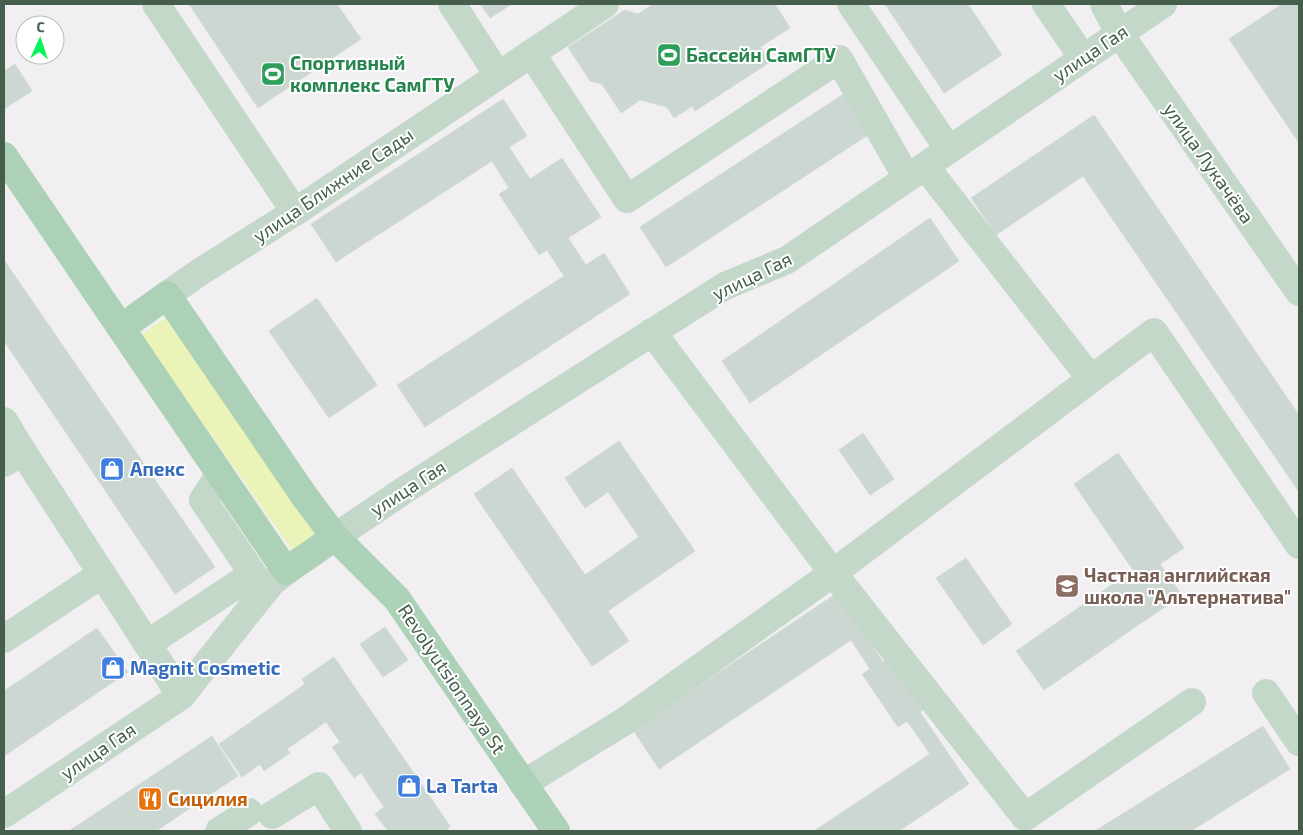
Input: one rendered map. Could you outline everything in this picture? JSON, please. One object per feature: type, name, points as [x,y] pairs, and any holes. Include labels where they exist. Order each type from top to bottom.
[{"type":"main road","points":[[4,156],[286,571],[335,538]]},
{"type":"main road","points":[[121,328],[166,295]]},
{"type":"main road","name":"Revolyutsionnaya St","points":[[166,295],[335,538],[397,599],[556,831]]},
{"type":"street","points":[[156,4],[295,212]]},
{"type":"street","points":[[452,4],[498,74]]},
{"type":"street","name":"улица Ближние Сады","points":[[166,295],[295,212],[605,4]]},
{"type":"street","points":[[851,4],[949,150]]},
{"type":"street","points":[[1046,4],[1083,58]]},
{"type":"street","name":"улица Лукачёва","points":[[1104,4],[1119,33],[1299,291]]},
{"type":"street","name":"улица Гая","points":[[335,538],[406,488],[725,286],[787,260],[1163,4]]},
{"type":"street","points":[[531,53],[627,198],[839,59],[916,172],[1091,379]]},
{"type":"street","points":[[652,332],[833,573],[1025,817],[1192,702]]},
{"type":"street","points":[[523,784],[626,721],[833,573],[1154,332],[1299,545]]},
{"type":"street","points":[[4,421],[13,457],[102,574],[181,696]]},
{"type":"street","points":[[147,644],[253,574],[203,500],[220,474]]},
{"type":"street","name":"улица Гая","points":[[4,814],[181,696],[272,582],[286,571]]},
{"type":"street","points":[[4,639],[102,574]]},
{"type":"street","points":[[1266,693],[1299,742]]},
{"type":"street","points":[[219,831],[319,786],[348,831]]},
{"type":"green space","points":[[166,317],[317,533],[292,550],[141,335]]},
{"type":"building","name":"Спортивный комплекс СамГТУ","points":[[189,4],[337,4],[361,39],[258,108]]},
{"type":"building","points":[[480,4],[512,4],[490,18]]},
{"type":"building","name":"Бассейн СамГТУ","points":[[653,4],[775,4],[790,28],[760,47],[770,62],[695,111],[692,106],[674,118],[667,107],[640,100],[621,113],[602,84],[590,81],[568,47],[625,10],[638,14]]},
{"type":"building","points":[[885,4],[968,4],[1002,55],[944,93]]},
{"type":"building","points":[[1282,4],[1299,4],[1299,143],[1229,39]]},
{"type":"building","points":[[15,64],[32,91],[4,109],[4,71]]},
{"type":"building","points":[[845,93],[871,133],[666,267],[640,227]]},
{"type":"building","points":[[503,99],[527,136],[509,147],[530,179],[562,158],[601,217],[568,238],[586,265],[604,253],[630,294],[425,427],[397,385],[564,276],[547,250],[539,255],[499,194],[509,188],[492,161],[336,262],[311,224]]},
{"type":"building","points":[[1094,115],[1299,415],[1299,492],[1083,176],[996,235],[971,198]]},
{"type":"building","points":[[930,218],[959,261],[750,403],[722,361]]},
{"type":"building","points":[[4,260],[215,567],[175,594],[4,341]]},
{"type":"building","points":[[317,298],[377,385],[329,418],[269,331]]},
{"type":"building","points":[[863,433],[894,479],[870,495],[839,450]]},
{"type":"building","points":[[619,441],[695,551],[608,611],[629,641],[592,666],[474,494],[512,468],[585,575],[639,537],[608,492],[585,508],[565,478]]},
{"type":"building","points":[[1118,453],[1184,548],[1160,564],[1182,595],[1044,690],[1016,651],[1133,570],[1074,484]]},
{"type":"building","points":[[966,558],[1012,624],[983,645],[936,578]]},
{"type":"building","points":[[837,593],[883,662],[895,653],[930,706],[920,712],[969,784],[899,831],[814,831],[930,754],[907,721],[898,727],[862,674],[870,669],[851,640],[659,769],[633,730]]},
{"type":"building","points":[[385,627],[408,660],[383,677],[360,644]]},
{"type":"building","points":[[97,628],[128,672],[4,756],[4,691]]},
{"type":"building","points":[[334,657],[450,826],[446,831],[388,831],[375,814],[384,807],[361,773],[354,778],[332,747],[340,742],[326,722],[287,749],[290,753],[264,771],[260,764],[242,777],[219,744],[305,684],[302,679]]},
{"type":"building","points":[[1263,726],[1290,769],[1191,831],[1095,831]]},
{"type":"building","points":[[212,736],[238,776],[156,831],[69,831]]},
{"type":"place","name":"Бассейн СамГТУ","points":[[669,55]]},
{"type":"place","name":"Спортивный комплекс СамГТУ","points":[[273,74]]},
{"type":"place","name":"Апекс","points":[[112,469]]},
{"type":"place","name":"Частная английская школа \"Альтернатива\"","points":[[1067,586]]},
{"type":"place","name":"Magnit Cosmetic","points":[[113,668]]},
{"type":"place","name":"La Tarta","points":[[409,786]]},
{"type":"place","name":"Сицилия","points":[[150,799]]}]
